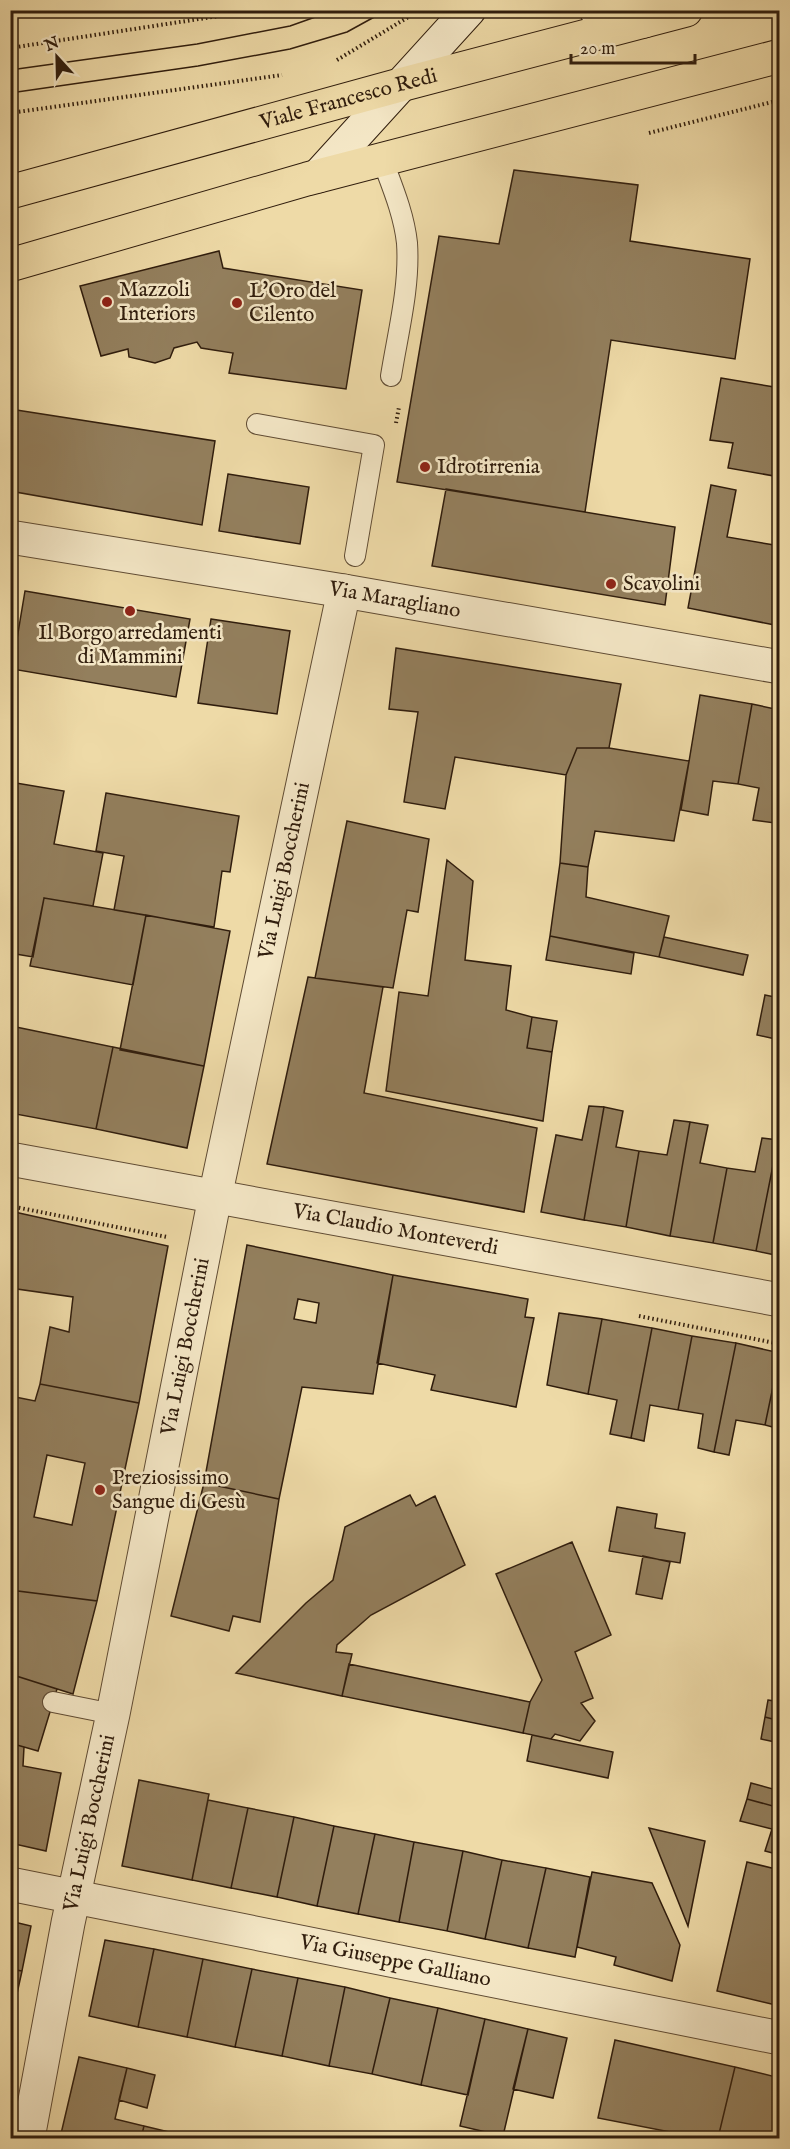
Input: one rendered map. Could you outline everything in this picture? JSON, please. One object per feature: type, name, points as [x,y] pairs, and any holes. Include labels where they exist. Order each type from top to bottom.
[{"type":"main road","name":"Viale Francesco Redi","points":[[10,192],[400,85],[686,10]]},
{"type":"main road","points":[[10,265],[318,176],[780,56]]},
{"type":"street","points":[[318,176],[469,10]]},
{"type":"street","points":[[596,10],[644,21]]},
{"type":"street","name":"Via Maragliano","points":[[10,537],[344,591],[780,667]]},
{"type":"street","name":"Via Luigi Boccherini","points":[[28,2139],[73,1898],[113,1714],[215,1197],[344,591]]},
{"type":"street","name":"Via Claudio Monteverdi","points":[[10,1159],[780,1300]]},
{"type":"street","name":"Via Giuseppe Galliano","points":[[10,1884],[780,2038]]},
{"type":"lane","points":[[382,159],[396,196],[406,241],[408,275],[391,376]]},
{"type":"lane","points":[[257,424],[374,445],[355,556]]},
{"type":"lane","points":[[53,1702],[113,1714]]},
{"type":"path","points":[[10,48],[258,10]]},
{"type":"path","name":"Viale Francesco Redi","points":[[335,62],[408,16],[418,17]]},
{"type":"path","points":[[10,113],[287,74]]},
{"type":"path","points":[[374,445],[392,448],[404,378],[391,376]]},
{"type":"path","points":[[10,1206],[172,1238]]},
{"type":"building","points":[[514,170],[638,185],[630,241],[750,259],[735,359],[611,340],[585,512],[397,482],[439,236],[499,244]]},
{"type":"building","points":[[219,251],[223,268],[362,290],[346,389],[229,373],[233,353],[201,348],[197,342],[174,348],[170,358],[155,363],[129,357],[128,349],[101,356],[80,286]]},
{"type":"building","points":[[721,378],[780,388],[780,477],[728,468],[733,443],[710,440]]},
{"type":"building","points":[[10,409],[215,441],[202,525],[10,491]]},
{"type":"building","points":[[228,474],[309,487],[300,544],[219,531]]},
{"type":"building","points":[[711,485],[736,490],[727,537],[780,546],[780,626],[688,608]]},
{"type":"building","points":[[446,489],[675,527],[665,605],[432,566]]},
{"type":"building","points":[[25,591],[190,619],[176,697],[12,669]]},
{"type":"building","points":[[211,619],[290,631],[277,714],[198,703]]},
{"type":"building","points":[[396,648],[621,684],[609,748],[577,748],[566,775],[455,757],[445,809],[404,802],[418,712],[389,709]]},
{"type":"building","points":[[700,695],[752,704],[738,784],[713,781],[708,815],[681,810]]},
{"type":"building","points":[[752,704],[780,710],[780,796],[775,823],[753,820],[759,788],[738,784]]},
{"type":"building","points":[[577,748],[609,748],[689,761],[674,841],[595,831],[588,867],[560,863],[566,775]]},
{"type":"building","points":[[10,782],[64,791],[54,844],[103,853],[93,906],[44,898],[33,957],[10,953]]},
{"type":"building","points":[[106,793],[239,816],[230,872],[222,871],[214,927],[114,910],[124,856],[96,851]]},
{"type":"building","points":[[780,796],[780,823],[775,823]]},
{"type":"building","points":[[347,821],[429,839],[418,912],[407,910],[393,988],[315,978]]},
{"type":"building","points":[[447,860],[473,881],[465,960],[511,966],[506,1010],[532,1017],[527,1048],[552,1052],[543,1121],[386,1091],[399,992],[428,996]]},
{"type":"building","points":[[560,863],[588,867],[586,897],[669,916],[659,957],[550,936]]},
{"type":"building","points":[[44,898],[146,915],[133,985],[30,966]]},
{"type":"building","points":[[146,915],[230,931],[204,1066],[120,1050]]},
{"type":"building","points":[[550,936],[634,953],[631,974],[546,960]]},
{"type":"building","points":[[664,937],[748,955],[743,975],[659,957]]},
{"type":"building","points":[[308,977],[383,987],[364,1093],[537,1128],[524,1212],[267,1164]]},
{"type":"building","points":[[765,995],[780,998],[780,1040],[757,1035]]},
{"type":"building","points":[[532,1017],[557,1021],[552,1052],[527,1048]]},
{"type":"building","points":[[10,1026],[16,1027],[10,1053]]},
{"type":"building","points":[[16,1027],[113,1047],[96,1129],[10,1113],[10,1053]]},
{"type":"building","points":[[113,1047],[204,1066],[187,1148],[96,1129]]},
{"type":"building","points":[[589,1106],[604,1107],[584,1220],[541,1212],[556,1135],[582,1140]]},
{"type":"building","points":[[604,1107],[623,1111],[616,1147],[639,1151],[626,1227],[584,1220]]},
{"type":"building","points":[[674,1120],[690,1122],[670,1236],[626,1227],[639,1151],[667,1155]]},
{"type":"building","points":[[690,1122],[708,1125],[700,1163],[727,1168],[713,1243],[670,1236]]},
{"type":"building","points":[[762,1138],[778,1140],[756,1251],[713,1243],[727,1168],[755,1172]]},
{"type":"building","points":[[778,1140],[780,1141],[780,1256],[756,1251]]},
{"type":"building","points":[[10,1211],[168,1246],[139,1403],[40,1384],[50,1327],[69,1332],[73,1297],[10,1288]]},
{"type":"building","points":[[247,1245],[393,1275],[373,1394],[302,1387],[279,1499],[204,1483]],"holes":[[[298,1299],[319,1303],[316,1323],[294,1319]]]},
{"type":"building","points":[[393,1275],[528,1299],[525,1317],[534,1318],[516,1407],[431,1390],[435,1375],[377,1363]]},
{"type":"building","points":[[559,1313],[602,1319],[588,1394],[547,1385]]},
{"type":"building","points":[[602,1319],[652,1328],[631,1438],[610,1434],[617,1400],[588,1394]]},
{"type":"building","points":[[652,1328],[692,1336],[678,1410],[650,1405],[644,1441],[631,1438]]},
{"type":"building","points":[[692,1336],[736,1343],[714,1452],[698,1448],[703,1414],[678,1410]]},
{"type":"building","points":[[736,1343],[780,1353],[765,1425],[736,1420],[729,1455],[714,1452]]},
{"type":"building","points":[[780,1353],[780,1429],[765,1425]]},
{"type":"building","name":"Preziosissimo Sangue di Gesù","points":[[40,1384],[139,1403],[97,1601],[10,1590],[10,1396],[35,1401]],"holes":[[[47,1455],[85,1463],[72,1525],[34,1517]]]},
{"type":"building","points":[[204,1483],[279,1499],[260,1622],[233,1616],[229,1631],[171,1616]]},
{"type":"building","points":[[410,1495],[416,1506],[435,1496],[465,1565],[371,1615],[337,1645],[336,1652],[352,1654],[342,1696],[236,1673],[306,1603],[333,1580],[345,1527]]},
{"type":"building","points":[[617,1507],[657,1514],[655,1528],[685,1533],[680,1563],[609,1551]]},
{"type":"building","points":[[572,1542],[611,1635],[575,1652],[593,1698],[581,1703],[595,1721],[580,1741],[555,1734],[551,1739],[523,1733],[530,1702],[542,1680],[496,1574]]},
{"type":"building","points":[[643,1556],[670,1562],[662,1599],[636,1594]]},
{"type":"building","points":[[10,1590],[97,1601],[73,1694],[10,1674]]},
{"type":"building","points":[[349,1664],[530,1702],[523,1733],[342,1696]]},
{"type":"building","points":[[10,1674],[57,1689],[38,1751],[10,1743]]},
{"type":"building","points":[[768,1700],[780,1702],[780,1721],[765,1717]]},
{"type":"building","points":[[765,1717],[780,1721],[780,1743],[761,1739]]},
{"type":"building","points":[[532,1735],[613,1752],[608,1778],[527,1761]]},
{"type":"building","points":[[10,1743],[24,1747],[23,1766],[61,1773],[46,1851],[10,1843]]},
{"type":"building","points":[[139,1780],[209,1794],[192,1880],[122,1866]]},
{"type":"building","points":[[751,1783],[780,1791],[780,1808],[747,1799]]},
{"type":"building","points":[[747,1799],[780,1808],[780,1855],[765,1851],[772,1829],[740,1821]]},
{"type":"building","points":[[208,1800],[248,1808],[231,1888],[192,1880]]},
{"type":"building","points":[[248,1808],[294,1817],[277,1897],[231,1888]]},
{"type":"building","points":[[294,1817],[334,1826],[317,1906],[277,1897]]},
{"type":"building","points":[[334,1826],[375,1834],[358,1914],[317,1906]]},
{"type":"building","points":[[649,1828],[705,1841],[688,1926]]},
{"type":"building","points":[[375,1834],[414,1842],[399,1922],[358,1914]]},
{"type":"building","points":[[414,1842],[463,1851],[447,1931],[399,1922]]},
{"type":"building","points":[[463,1851],[502,1860],[485,1939],[447,1931]]},
{"type":"building","points":[[502,1860],[546,1868],[528,1948],[485,1939]]},
{"type":"building","points":[[747,1862],[780,1870],[780,2006],[717,1991]]},
{"type":"building","points":[[546,1868],[590,1877],[575,1957],[528,1948]]},
{"type":"building","points":[[592,1872],[652,1883],[680,1945],[672,1981],[614,1965],[616,1957],[577,1947]]},
{"type":"building","points":[[10,1921],[31,1926],[22,1971],[10,1969]]},
{"type":"building","points":[[105,1940],[154,1949],[138,2027],[89,2016]]},
{"type":"building","points":[[154,1949],[203,1959],[187,2037],[138,2027]]},
{"type":"building","points":[[203,1959],[252,1969],[235,2047],[187,2037]]},
{"type":"building","points":[[10,1969],[22,1971],[10,2025]]},
{"type":"building","points":[[252,1969],[298,1978],[282,2056],[235,2047]]},
{"type":"building","points":[[298,1978],[345,1987],[329,2066],[282,2056]]},
{"type":"building","points":[[345,1987],[390,1998],[372,2074],[329,2066]]},
{"type":"building","points":[[390,1998],[438,2008],[421,2085],[372,2074]]},
{"type":"building","points":[[438,2008],[485,2019],[468,2095],[421,2085]]},
{"type":"building","points":[[485,2019],[528,2029],[503,2136],[460,2126]]},
{"type":"building","points":[[528,2029],[567,2038],[553,2098],[513,2089]]},
{"type":"building","points":[[615,2040],[735,2067],[718,2138],[701,2138],[598,2118]]},
{"type":"building","points":[[79,2057],[127,2068],[115,2119],[144,2126],[141,2138],[60,2138]]},
{"type":"building","points":[[735,2067],[780,2078],[779,2138],[718,2138]]},
{"type":"building","points":[[127,2068],[155,2075],[147,2108],[119,2100]]},
{"type":"building","points":[[144,2126],[186,2136],[186,2138],[141,2138]]},
{"type":"tram line","points":[[10,70],[197,44],[290,26],[335,10]]},
{"type":"tram line","points":[[10,93],[198,66],[290,49],[347,32],[387,10]]},
{"type":"place","name":"Mazzoli Interiors","points":[[107,302]]},
{"type":"place","name":"L'Oro del Cilento","points":[[237,303]]},
{"type":"place","name":"Idrotirrenia","points":[[425,467]]},
{"type":"place","name":"Scavolini","points":[[611,584]]},
{"type":"place","name":"Il Borgo arredamenti di Mammini","points":[[130,611]]},
{"type":"place","name":"Preziosissimo Sangue di Gesù","points":[[100,1490]]}]
